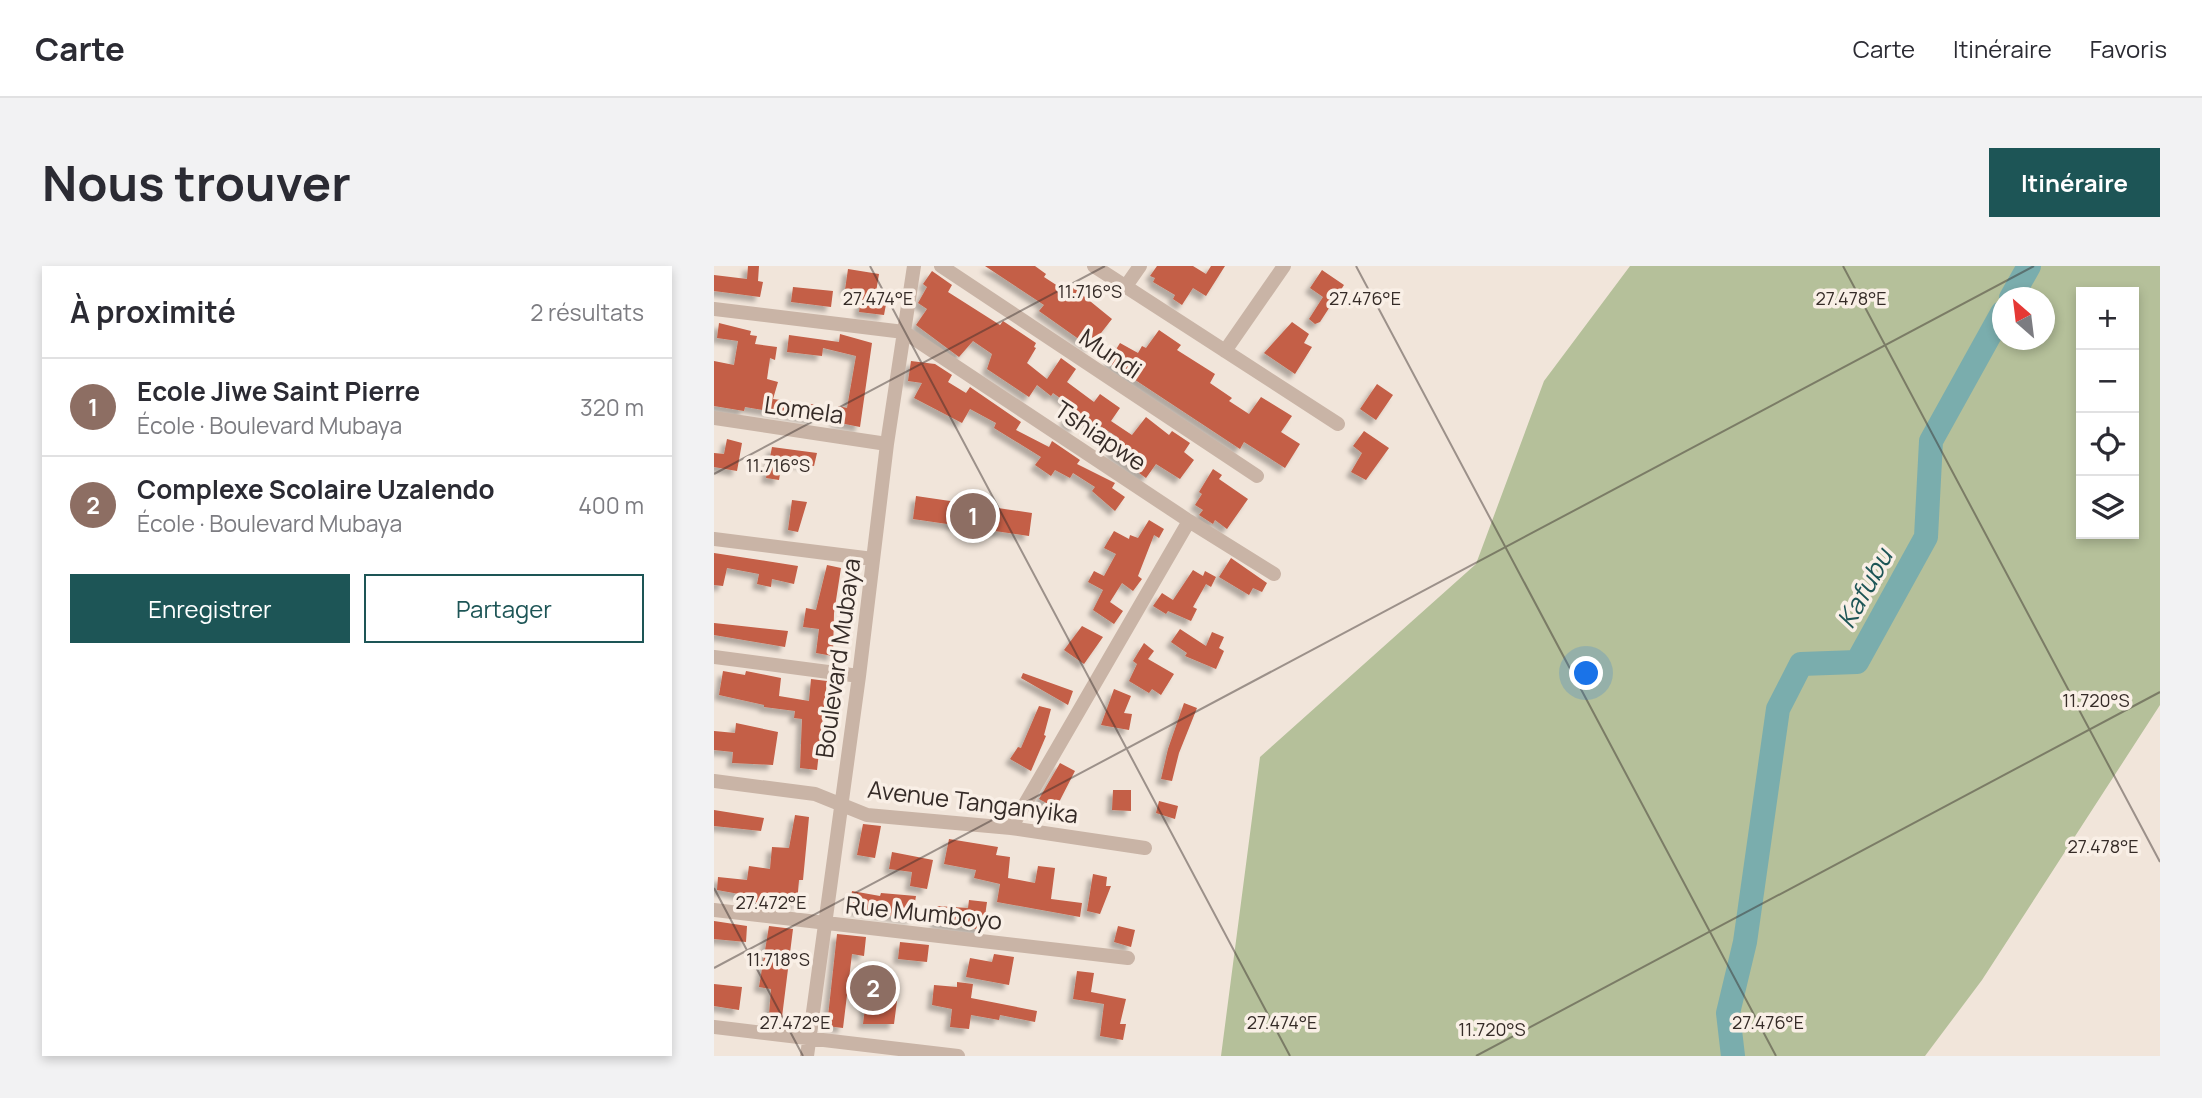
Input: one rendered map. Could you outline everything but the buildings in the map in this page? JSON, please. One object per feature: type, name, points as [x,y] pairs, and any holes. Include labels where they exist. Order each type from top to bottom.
[{"type":"street","name":"Boulevard Mubaya","points":[[807,1056],[859,676],[887,444],[914,266]]},
{"type":"street","name":"Mundi","points":[[941,266],[1257,476]]},
{"type":"street","points":[[1094,266],[1338,424]]},
{"type":"street","points":[[1126,286],[1140,266]]},
{"type":"street","points":[[1225,351],[1284,266]]},
{"type":"street","points":[[714,309],[904,332]]},
{"type":"street","name":"Tshiapwe","points":[[904,332],[1189,521],[1274,574]]},
{"type":"street","name":"Lomela","points":[[714,418],[887,444]]},
{"type":"street","points":[[1011,828],[1189,521]]},
{"type":"street","points":[[714,539],[873,559]]},
{"type":"street","points":[[714,657],[859,676]]},
{"type":"street","name":"Avenue Tanganyika","points":[[714,781],[815,794],[867,815],[1011,828],[1145,848]]},
{"type":"street","name":"Rue Mumboyo","points":[[714,910],[1128,958]]},
{"type":"street","points":[[714,1027],[958,1056]]},
{"type":"green space","points":[[1630,266],[2160,266],[2160,705],[1982,980],[1925,1056],[1221,1056],[1260,757],[1476,564],[1544,381]]},
{"type":"waterway","name":"Kafubu","points":[[2017,287],[2029,266]]},
{"type":"waterway","name":"Kafubu","points":[[1733,1056],[1728,1013],[1745,942],[1778,709],[1801,664],[1857,662],[1926,537],[1931,441],[1992,331]]},
{"type":"place","name":"Ecole Jiwe Saint Pierre","points":[[973,516]]},
{"type":"place","name":"Complexe Scolaire Uzalendo","points":[[873,988]]}]
